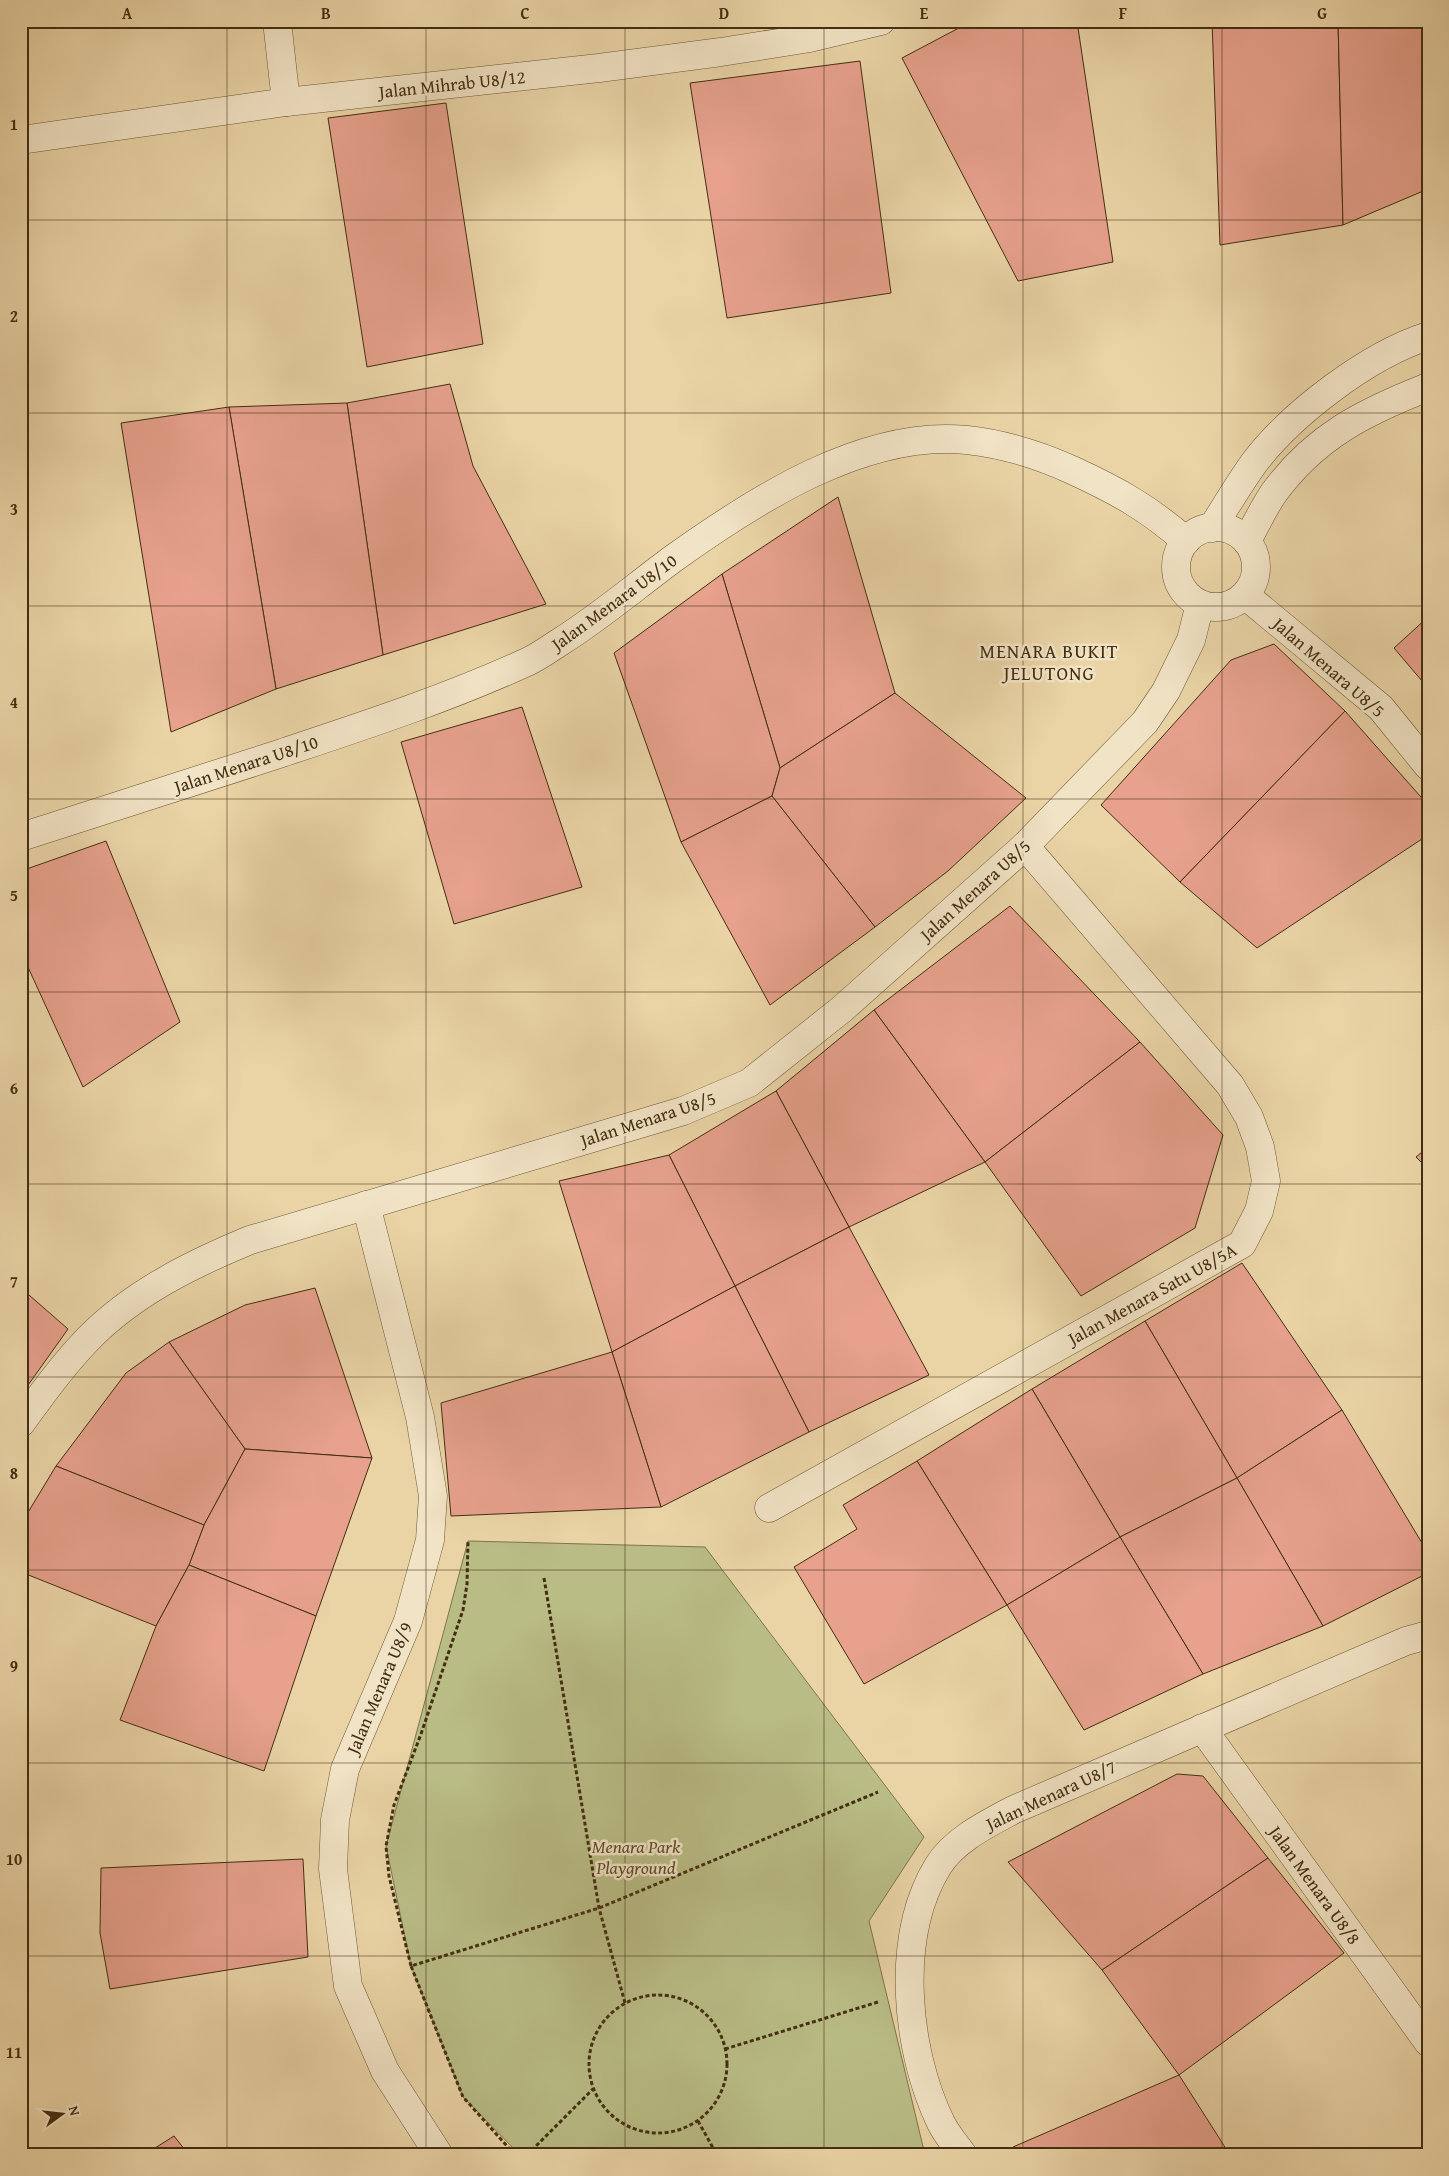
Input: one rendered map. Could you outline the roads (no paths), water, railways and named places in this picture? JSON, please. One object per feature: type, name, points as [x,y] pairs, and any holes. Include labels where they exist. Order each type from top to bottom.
[{"type":"street","points":[[277,21],[286,102]]},
{"type":"street","name":"Jalan Mihrab U8/12","points":[[21,140],[286,102],[561,72],[721,52],[810,38],[882,21]]},
{"type":"street","points":[[1212,528],[1254,464],[1277,436],[1307,408],[1343,380],[1387,354],[1428,336]]},
{"type":"street","points":[[1247,541],[1272,495],[1292,471],[1318,446],[1346,424],[1385,404],[1428,387]]},
{"type":"street","name":"Jalan Menara U8/10","points":[[21,836],[390,718],[531,660],[592,623],[671,561],[738,515],[825,468],[876,450],[923,441],[965,440],[1011,448],[1053,461],[1123,494],[1157,516],[1186,541]]},
{"type":"street","points":[[1212,528],[1224,528],[1237,533],[1247,541],[1254,557],[1256,574],[1252,586],[1245,595],[1236,603],[1224,607],[1200,604],[1190,597],[1182,588],[1177,576],[1179,551],[1186,541],[1202,530],[1212,528]]},
{"type":"street","name":"Jalan Menara U8/5","points":[[1245,595],[1381,708],[1428,766]]},
{"type":"street","name":"Jalan Menara U8/5","points":[[21,1423],[48,1386],[89,1338],[131,1303],[172,1276],[250,1240],[682,1111],[749,1083],[842,1009],[1025,846],[1145,722],[1166,691],[1191,640],[1200,604]]},
{"type":"street","name":"Jalan Menara Satu U8/5A","points":[[769,1508],[1242,1244],[1259,1211],[1266,1182],[1260,1147],[1249,1117],[1230,1085],[1025,846]]},
{"type":"street","name":"Jalan Menara U8/9","points":[[366,1205],[420,1417],[433,1496],[430,1540],[408,1620],[345,1769],[335,1820],[333,1870],[348,1986],[386,2071],[439,2155]]},
{"type":"street","name":"Jalan Menara U8/7","points":[[963,2155],[942,2125],[925,2084],[914,2037],[910,1992],[912,1947],[921,1902],[938,1865],[968,1834],[1013,1810],[1406,1641],[1428,1635]]},
{"type":"street","name":"Jalan Menara U8/8","points":[[1202,1728],[1428,2042]]},
{"type":"district","name":"MENARA BUKIT JELUTONG","points":[[1049,662]]},
{"type":"park label","name":"Menara Park Playground","points":[[636,1856]]}]
